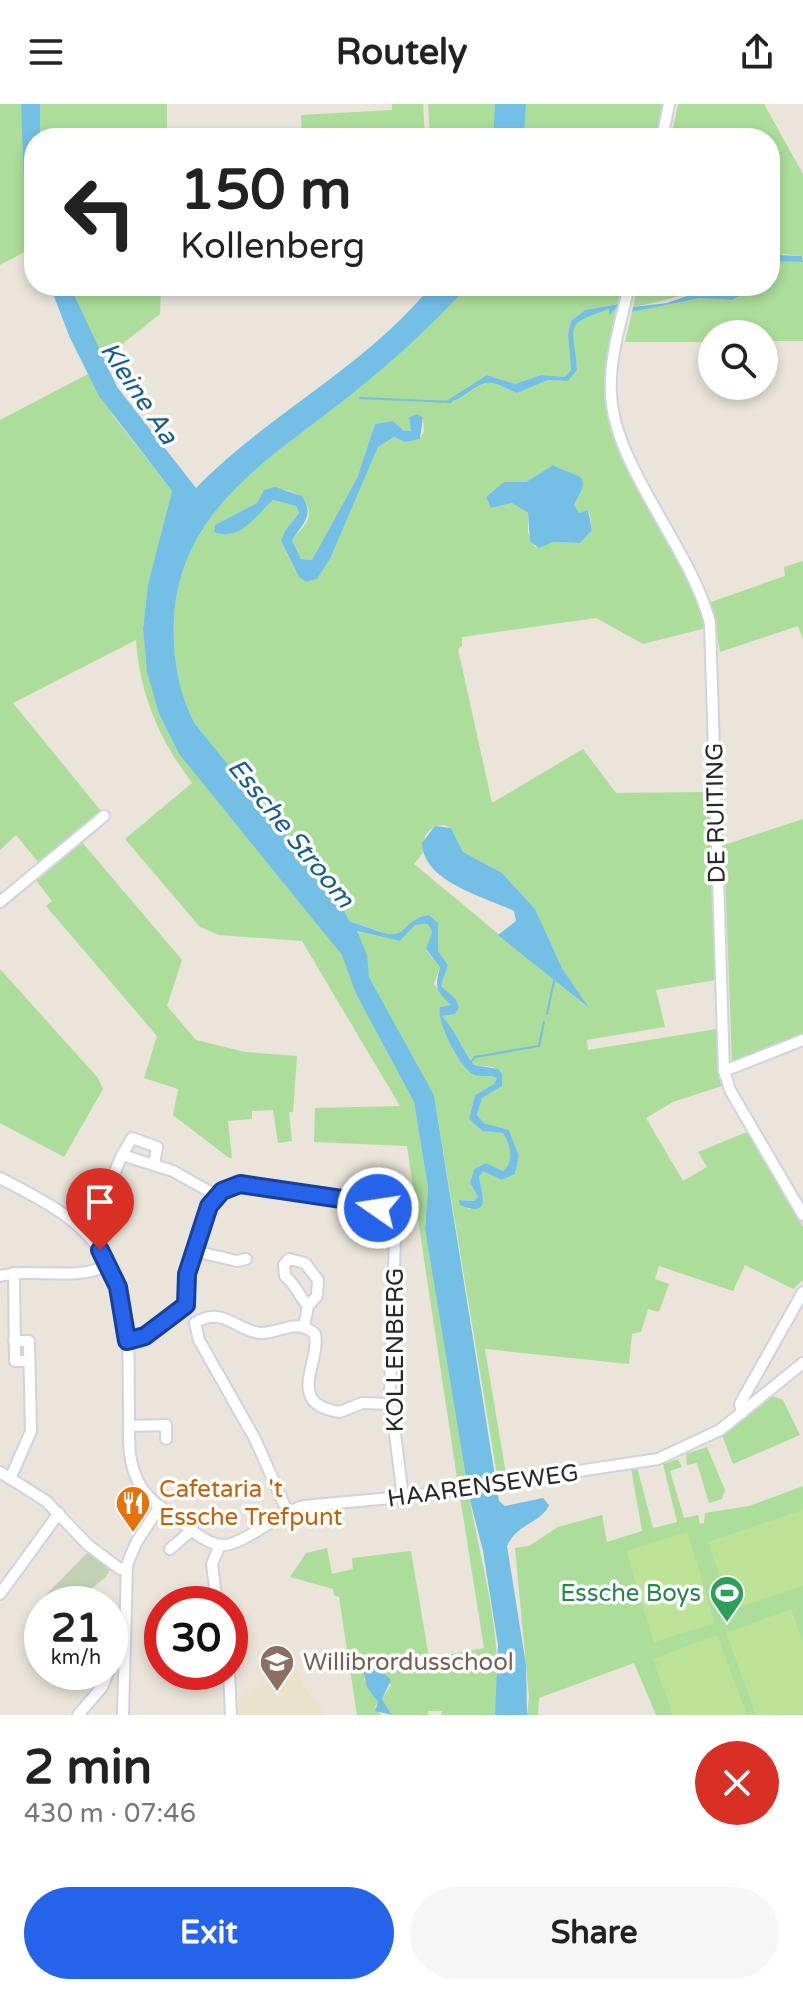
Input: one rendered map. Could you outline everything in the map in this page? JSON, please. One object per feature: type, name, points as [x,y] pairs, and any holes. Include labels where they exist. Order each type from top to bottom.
[{"type":"street","points":[[664,128],[669,104]]},
{"type":"street","name":"DE RUITING","points":[[627,296],[611,372],[613,413],[627,452],[699,587],[710,623],[724,1071],[730,1090],[803,1215]]},
{"type":"street","points":[[0,902],[104,816]]},
{"type":"street","points":[[724,1071],[803,1040]]},
{"type":"street","points":[[82,1228],[106,1193],[132,1138],[157,1147],[154,1165]]},
{"type":"street","points":[[122,1155],[187,1177],[212,1193]]},
{"type":"street","points":[[0,1178],[51,1205],[82,1228],[109,1265],[120,1293],[127,1341],[129,1426],[135,1476],[146,1495],[192,1530],[220,1545],[212,1564],[215,1586]]},
{"type":"street","name":"KOLLENBERG","points":[[183,1308],[194,1251],[212,1201],[222,1191],[240,1184],[369,1203],[378,1208],[388,1218],[395,1236],[391,1404],[403,1497]]},
{"type":"street","points":[[194,1251],[237,1261],[246,1259]]},
{"type":"street","points":[[304,1327],[308,1306],[317,1296],[318,1280],[305,1263],[289,1259],[284,1265],[285,1276],[295,1284],[299,1297],[308,1306]]},
{"type":"street","points":[[109,1265],[80,1274],[4,1274],[14,1341],[29,1341],[31,1431],[5,1476],[59,1513],[88,1545],[120,1569],[127,1569]]},
{"type":"street","points":[[742,1413],[740,1404],[803,1292]]},
{"type":"street","points":[[127,1341],[145,1336],[183,1308],[195,1323],[199,1340],[255,1439],[287,1511]]},
{"type":"street","points":[[195,1323],[222,1317],[261,1333],[289,1325],[304,1327],[315,1334],[317,1340],[309,1371],[311,1396],[317,1403],[340,1412],[362,1403],[391,1404]]},
{"type":"street","name":"HAARENSEWEG","points":[[220,1545],[236,1541],[287,1511],[304,1506],[403,1497],[658,1459],[708,1438],[803,1363]]},
{"type":"street","points":[[129,1426],[166,1425],[166,1439]]},
{"type":"street","points":[[127,1586],[127,1569],[136,1543],[160,1506]]},
{"type":"street","points":[[0,1594],[59,1513]]},
{"type":"street","points":[[170,1549],[192,1530]]},
{"type":"street","points":[[78,1715],[94,1690]]},
{"type":"street","points":[[123,1715],[124,1690]]},
{"type":"street","points":[[230,1690],[231,1715]]},
{"type":"shaded area","name":"Willibrordusschool","points":[[292,1664],[304,1680],[301,1683],[326,1715],[237,1715],[239,1696],[270,1681]]},
{"type":"green space","points":[[0,104],[21,104],[24,252],[0,265]]},
{"type":"green space","points":[[40,104],[167,104],[167,128],[40,128]]},
{"type":"green space","points":[[392,104],[423,104],[424,128],[302,128],[301,115],[392,110]]},
{"type":"green space","points":[[428,104],[495,104],[494,128],[429,128]]},
{"type":"green space","points":[[526,104],[667,104],[662,128],[525,128]]},
{"type":"green space","points":[[678,104],[764,104],[777,128],[673,128]]},
{"type":"green space","points":[[780,133],[803,174],[803,256],[783,254],[780,257]]},
{"type":"green space","points":[[780,262],[803,262],[803,341],[778,341],[778,320],[698,320],[698,342],[625,342],[632,312],[700,298],[732,300],[740,296],[780,296]]},
{"type":"green space","points":[[74,296],[161,296],[160,314],[102,360]]},
{"type":"green space","points":[[458,296],[624,296],[606,382],[610,423],[702,605],[707,628],[643,644],[596,618],[462,637],[462,646],[458,649],[492,803],[583,749],[616,793],[710,792],[716,980],[656,990],[665,1027],[587,1040],[588,1050],[717,1029],[722,1086],[673,1102],[646,1118],[683,1181],[707,1167],[698,1152],[747,1132],[803,1227],[803,1280],[793,1289],[745,1265],[733,1291],[659,1266],[655,1279],[669,1284],[659,1312],[648,1309],[641,1332],[632,1334],[629,1364],[485,1349],[506,1474],[592,1465],[498,1481],[434,1095],[369,977],[366,955],[356,931],[400,941],[415,925],[428,924],[432,932],[426,950],[440,967],[434,984],[451,1005],[440,1007],[445,1032],[467,1070],[475,1075],[497,1078],[494,1084],[475,1095],[469,1119],[482,1131],[503,1133],[509,1148],[509,1163],[503,1171],[486,1163],[474,1169],[470,1183],[478,1197],[475,1201],[460,1200],[468,1209],[483,1202],[479,1177],[483,1170],[502,1180],[515,1174],[519,1156],[509,1130],[484,1123],[477,1115],[482,1098],[502,1086],[502,1074],[493,1067],[474,1065],[442,1016],[455,1014],[459,1008],[456,999],[441,986],[448,965],[438,951],[438,923],[429,915],[422,916],[400,933],[391,934],[350,922],[338,899],[195,724],[180,686],[174,645],[174,618],[180,579],[194,545],[213,515],[263,463],[352,394],[427,329]],"holes":[[[619,304],[578,321],[572,337],[577,370],[568,381],[548,380],[517,393],[487,383],[459,399],[446,402],[487,375],[515,384],[541,375],[565,377],[571,370],[568,335],[571,321],[585,310]],[[417,414],[423,417],[424,431],[420,439],[406,442],[394,437],[378,447],[330,559],[317,579],[306,582],[299,577],[281,542],[285,531],[299,513],[296,506],[273,500],[240,530],[224,534],[214,532],[215,525],[257,503],[264,490],[288,490],[302,498],[309,510],[308,519],[292,539],[301,559],[312,560],[357,478],[375,424],[393,421],[404,431],[411,431],[409,417]],[[553,465],[580,478],[583,487],[574,505],[579,513],[589,510],[592,530],[580,543],[553,542],[535,547],[528,533],[528,513],[512,503],[491,508],[486,497],[504,482],[526,482]],[[435,826],[451,828],[463,852],[502,873],[535,909],[563,970],[588,1008],[414,864],[423,853],[425,835]]]},
{"type":"green space","points":[[636,296],[681,296],[648,304],[633,307]]},
{"type":"green space","points":[[88,374],[114,417],[172,491],[148,584],[143,629],[147,671],[159,714],[179,754],[342,954],[356,994],[414,1102],[428,1188],[425,1229],[467,1484],[458,1485],[407,1146],[314,1142],[315,1108],[400,1106],[302,941],[219,935],[200,927],[125,839],[192,783],[170,750],[153,716],[142,679],[136,640],[13,703],[101,811],[39,863],[16,835],[0,850],[0,420]]},
{"type":"green space","points":[[803,561],[803,639],[798,626],[720,652],[711,602],[785,576],[784,567]]},
{"type":"green space","points":[[803,819],[803,1040],[732,1061],[724,845]]},
{"type":"green space","points":[[81,841],[182,960],[167,1006],[196,1040],[245,1052],[297,1056],[293,1112],[289,1112],[292,1141],[278,1143],[273,1110],[252,1111],[252,1119],[228,1121],[232,1158],[229,1158],[173,1115],[178,1089],[144,1078],[157,1036],[46,906],[52,901],[35,879]]},
{"type":"green space","points":[[0,969],[98,1078],[103,1089],[64,1157],[0,1123]]},
{"type":"green space","points":[[773,1396],[783,1400],[800,1435],[733,1464],[722,1435]]},
{"type":"green space","points":[[707,1447],[725,1490],[722,1499],[709,1503],[697,1463],[687,1465],[686,1454]]},
{"type":"green space","points":[[678,1459],[682,1467],[670,1471],[684,1518],[698,1515],[700,1524],[704,1523],[705,1513],[749,1506],[803,1486],[803,1715],[656,1715],[634,1663],[539,1698],[538,1715],[527,1715],[529,1697],[515,1548],[529,1546],[558,1527],[602,1515],[607,1542],[642,1531],[631,1468],[637,1467],[653,1528],[677,1522],[663,1464]]},
{"type":"green space","points":[[469,1496],[495,1632],[495,1715],[441,1715],[442,1711],[428,1711],[429,1715],[392,1715],[382,1699],[391,1685],[378,1668],[364,1679],[378,1702],[375,1707],[381,1715],[357,1715],[339,1597],[334,1595],[333,1589],[290,1577],[306,1553],[327,1548],[332,1574],[353,1569],[352,1558],[411,1551],[429,1658],[484,1648],[460,1497]]},
{"type":"green space","points":[[803,1510],[803,1586],[731,1610],[708,1542]]},
{"type":"green space","points":[[687,1532],[715,1623],[654,1642],[626,1551]]},
{"type":"green space","points":[[91,1549],[112,1566],[105,1578],[95,1586],[55,1586]]},
{"type":"green space","points":[[791,1609],[803,1643],[803,1714],[756,1715],[726,1633]]},
{"type":"green space","points":[[717,1635],[747,1715],[673,1715],[653,1659]]},
{"type":"water","points":[[21,104],[40,104],[40,128],[24,128],[24,180]]},
{"type":"water","points":[[495,104],[526,104],[525,128],[494,128]]},
{"type":"water","points":[[780,255],[802,256],[803,262],[780,261]]},
{"type":"water","points":[[54,296],[75,296],[117,387],[196,488],[254,436],[348,366],[422,296],[459,296],[398,355],[263,463],[213,515],[194,545],[180,579],[174,618],[174,645],[180,686],[195,724],[338,899],[350,922],[390,934],[399,933],[422,916],[429,915],[438,923],[438,951],[448,965],[441,986],[456,999],[459,1008],[455,1014],[442,1016],[474,1065],[498,1069],[502,1074],[502,1086],[482,1098],[477,1115],[484,1123],[509,1130],[519,1156],[515,1174],[502,1180],[483,1171],[479,1177],[483,1202],[477,1209],[470,1208],[460,1205],[459,1200],[474,1201],[478,1197],[470,1183],[474,1169],[486,1163],[503,1171],[509,1163],[509,1148],[503,1133],[482,1131],[469,1119],[475,1095],[494,1084],[497,1078],[475,1075],[467,1070],[445,1032],[440,1007],[451,1005],[439,992],[440,967],[426,949],[432,932],[428,924],[415,925],[400,941],[357,931],[367,955],[369,977],[434,1095],[499,1501],[505,1506],[543,1498],[549,1505],[541,1516],[517,1532],[507,1546],[526,1665],[527,1715],[495,1715],[498,1645],[483,1551],[469,1496],[425,1229],[428,1188],[414,1102],[356,994],[342,955],[179,754],[159,714],[147,672],[143,629],[148,584],[172,491],[99,396],[70,338]]},
{"type":"water","points":[[687,296],[740,296],[732,300],[700,298],[632,312],[633,307],[667,303]]},
{"type":"water","points":[[619,304],[609,316],[609,309],[577,323],[573,335],[577,370],[568,381],[548,380],[517,393],[486,383],[458,399],[445,402],[487,375],[515,384],[541,375],[565,377],[571,370],[568,335],[571,321],[585,310]]},
{"type":"water","points":[[417,414],[423,417],[420,439],[406,442],[394,437],[378,447],[330,559],[317,579],[306,582],[299,577],[281,541],[299,513],[296,506],[273,500],[240,530],[224,534],[214,532],[215,525],[257,503],[264,490],[275,487],[302,496],[306,503],[306,519],[292,540],[301,559],[312,560],[357,478],[375,424],[393,421],[404,431],[411,431],[409,417]]},
{"type":"water","points":[[553,465],[583,481],[574,505],[579,513],[588,510],[592,530],[580,543],[553,542],[539,548],[530,541],[528,513],[512,503],[491,508],[486,497],[504,482],[526,482]]},
{"type":"water","points":[[435,826],[451,828],[463,852],[502,873],[535,909],[563,970],[589,1008],[498,935],[516,921],[514,911],[472,894],[433,868],[425,857],[422,843]]},
{"type":"water","points":[[369,1664],[375,1665],[391,1680],[382,1699],[392,1715],[375,1711],[378,1702],[367,1687],[363,1669]]},
{"type":"waterway","points":[[360,398],[451,402]]},
{"type":"waterway","points":[[547,1014],[554,981]]},
{"type":"waterway","points":[[471,1062],[475,1057],[539,1046],[544,1022]]},
{"type":"place","name":"Cafetaria 't Essche Trefpunt","points":[[133,1534]]},
{"type":"place","name":"Essche Boys","points":[[727,1624]]},
{"type":"place","name":"Willibrordusschool","points":[[277,1693]]},
{"type":"route","points":[[100,1250],[118,1287],[127,1341],[145,1336],[186,1305],[187,1274],[209,1206],[230,1186],[252,1184],[273,1191],[369,1203],[378,1208]]},
{"type":"water label","name":"Kleine Aa","points":[[139,393]]},
{"type":"water label","name":"Essche Stroom","points":[[291,833]]}]
